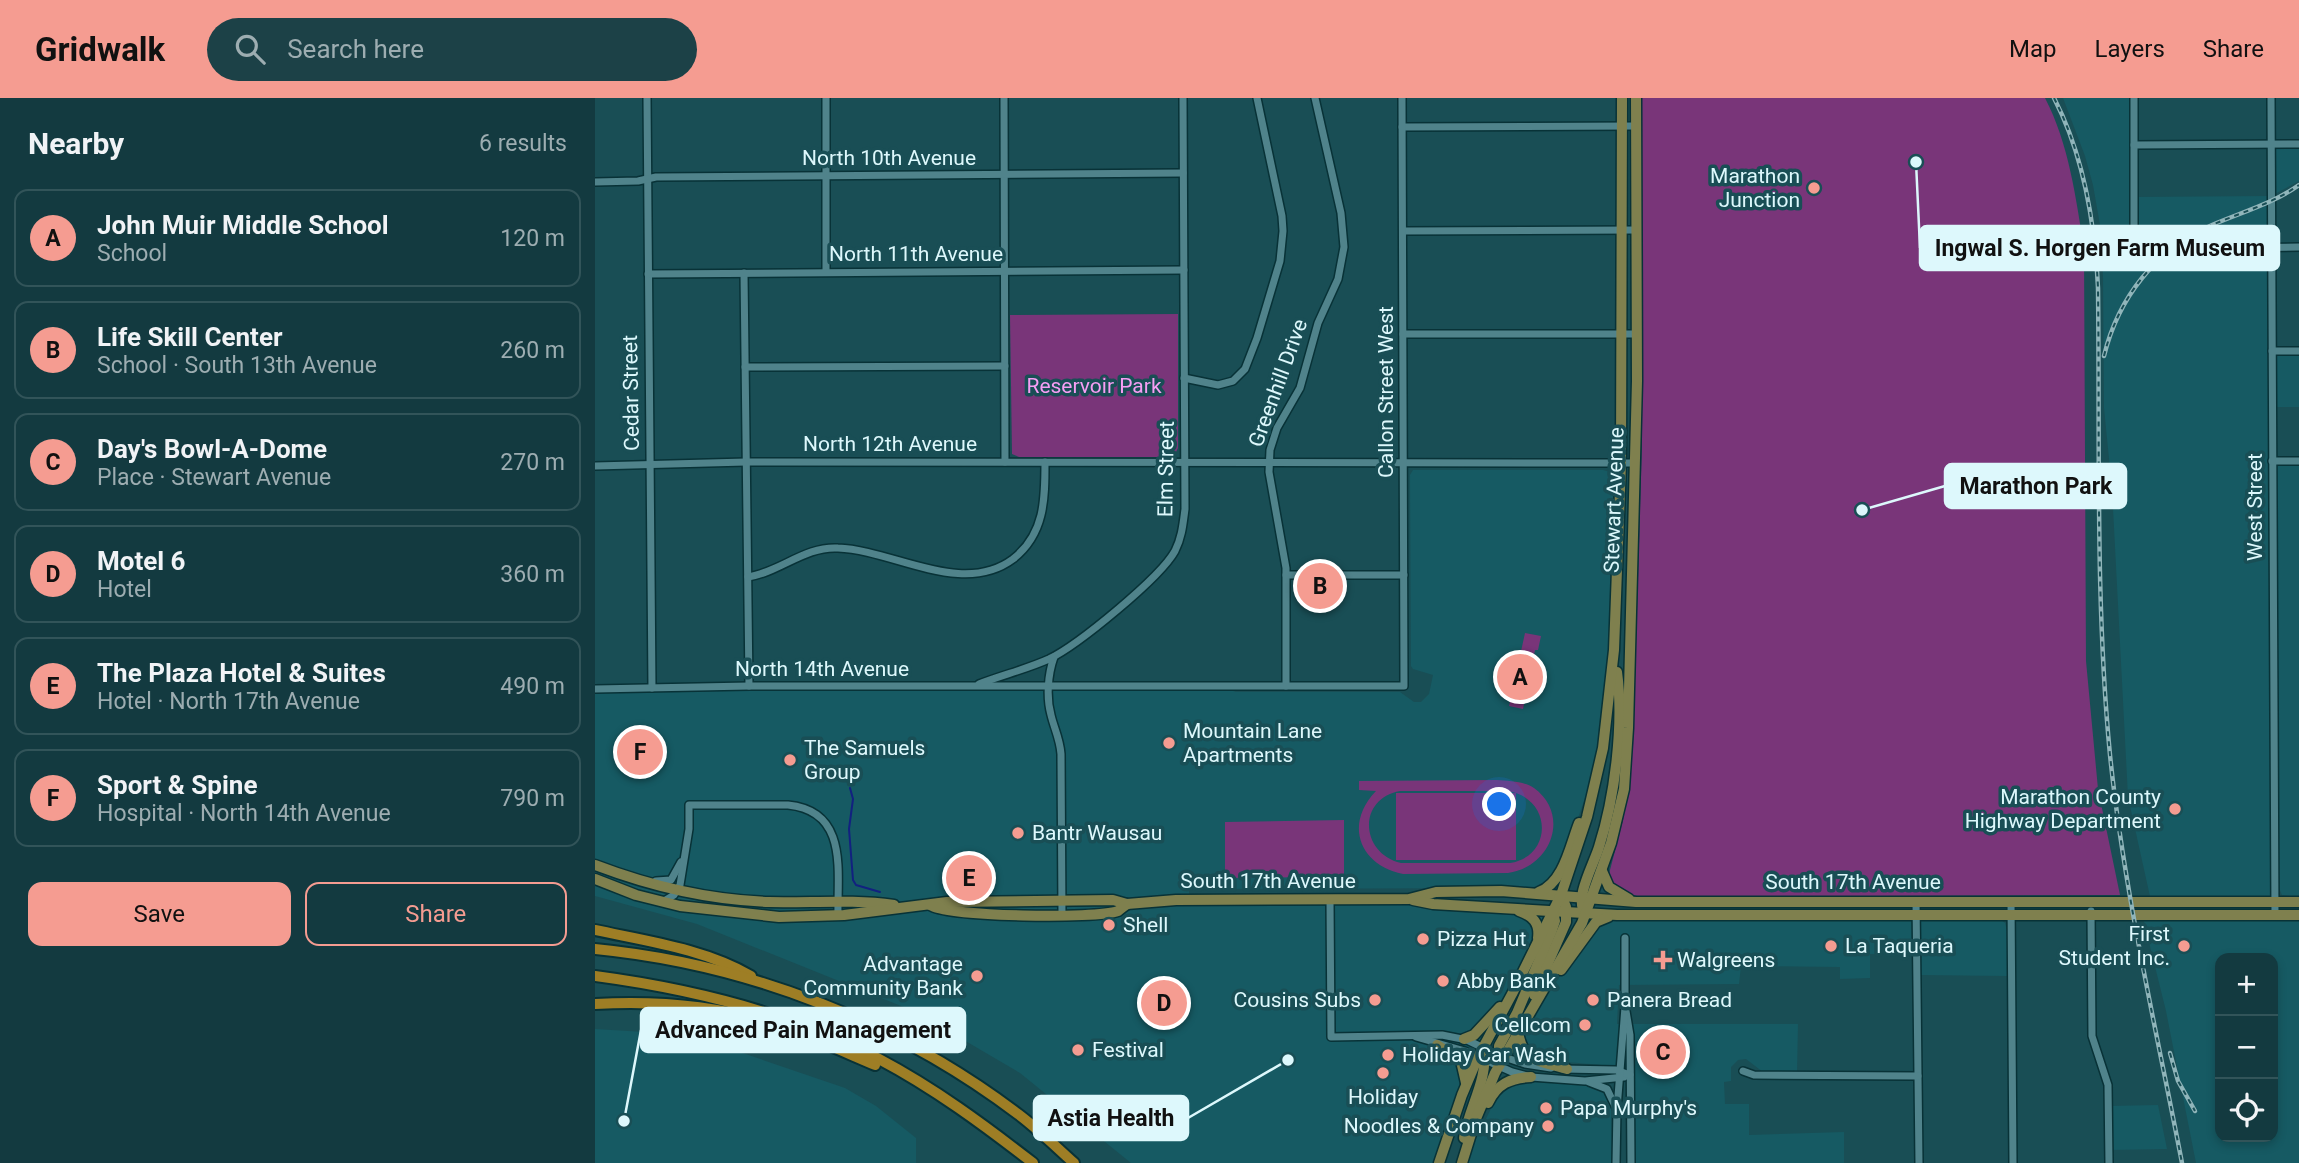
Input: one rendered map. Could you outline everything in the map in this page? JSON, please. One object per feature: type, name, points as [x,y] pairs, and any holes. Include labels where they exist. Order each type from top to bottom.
[{"type":"highway","points":[[595,930],[698,955],[735,968],[759,981]]},
{"type":"highway","points":[[595,949],[665,959],[759,981],[830,1007],[902,1040],[968,1079],[1056,1140],[1084,1163]]},
{"type":"highway","points":[[595,976],[710,997],[791,1021],[855,1048],[975,1119],[1031,1162]]},
{"type":"highway","points":[[595,1004],[663,1003],[761,1020],[817,1040],[916,1082]]},
{"type":"highway","points":[[1033,1126],[1074,1163]]},
{"type":"main road","name":"Stewart Avenue","points":[[1553,911],[1578,848],[1596,784],[1607,720],[1614,650],[1621,463],[1622,98]]},
{"type":"main road","name":"Stewart Avenue","points":[[1586,897],[1602,870],[1616,825],[1627,760],[1637,334],[1636,98]]},
{"type":"main road","points":[[1462,1161],[1500,1060],[1575,936],[1585,913],[1586,897],[1612,789],[1619,697],[1614,650]]},
{"type":"main road","points":[[1535,893],[1548,887],[1559,872],[1596,784]]},
{"type":"main road","points":[[595,865],[678,890],[759,901],[870,902],[904,906]]},
{"type":"main road","points":[[1602,870],[1611,889],[1636,902]]},
{"type":"main road","points":[[595,879],[662,902],[757,916],[838,915],[930,905]]},
{"type":"main road","name":"South 17th Avenue","points":[[1409,899],[1436,892],[1501,891],[1636,902],[2299,902]]},
{"type":"main road","points":[[1529,1013],[1565,924],[1566,912],[1561,895]]},
{"type":"main road","name":"South 17th Avenue","points":[[930,905],[950,902],[1113,900],[1127,904],[1176,900],[1409,899],[1433,904],[1617,915],[2299,915]]},
{"type":"main road","name":"South 17th Avenue","points":[[930,905],[941,910],[970,914],[1062,915],[1117,911],[1127,904]]},
{"type":"main road","points":[[1512,908],[1528,914],[1536,921],[1539,928],[1538,943]]},
{"type":"main road","points":[[1439,1163],[1466,1083],[1553,911]]},
{"type":"main road","points":[[1500,1060],[1499,1046],[1517,1013],[1552,930],[1555,921],[1553,911]]},
{"type":"main road","points":[[1542,991],[1573,956],[1595,923],[1617,915]]},
{"type":"main road","points":[[1464,1039],[1479,1030],[1512,994]]},
{"type":"main road","points":[[1518,1032],[1526,1055],[1567,1069]]},
{"type":"main road","points":[[1437,1045],[1450,1051],[1461,1061],[1465,1068],[1466,1083]]},
{"type":"main road","points":[[1462,1161],[1465,1129],[1482,1055]]},
{"type":"main road","points":[[1468,1141],[1498,1088],[1511,1080],[1531,1077]]},
{"type":"street","name":"Cedar Street","points":[[647,98],[652,688]]},
{"type":"street","points":[[825,98],[826,272]]},
{"type":"street","points":[[1004,98],[1006,462]]},
{"type":"street","name":"Elm Street","points":[[974,686],[1054,656],[1086,635],[1152,579],[1174,552],[1181,536],[1184,518],[1183,98]]},
{"type":"street","points":[[1184,378],[1218,385],[1233,381],[1240,375],[1254,347],[1280,261],[1282,216],[1257,98]]},
{"type":"street","name":"Greenhill Drive","points":[[1286,686],[1286,575],[1268,463],[1273,437],[1300,388],[1318,323],[1342,265],[1344,230],[1315,98]]},
{"type":"street","name":"Callon Street West","points":[[1402,98],[1404,686]]},
{"type":"street","points":[[2134,98],[2134,249],[2299,247]]},
{"type":"street","name":"West Street","points":[[2271,98],[2275,916]]},
{"type":"street","points":[[1402,127],[1636,127]]},
{"type":"street","points":[[2134,145],[2299,144]]},
{"type":"street","name":"North 10th Avenue","points":[[595,182],[825,176],[1183,173]]},
{"type":"street","points":[[1403,231],[1637,230]]},
{"type":"street","name":"North 11th Avenue","points":[[648,274],[1184,270]]},
{"type":"street","points":[[744,273],[749,686]]},
{"type":"street","points":[[1403,334],[1637,334]]},
{"type":"street","points":[[2272,351],[2299,351]]},
{"type":"street","points":[[745,367],[1005,366]]},
{"type":"street","points":[[2272,461],[2299,461]]},
{"type":"street","name":"North 12th Avenue","points":[[595,466],[747,462],[1635,463]]},
{"type":"street","points":[[748,578],[762,575],[807,553],[829,548],[857,551],[959,574],[993,570],[1014,558],[1035,533],[1044,506],[1045,462]]},
{"type":"street","points":[[1286,575],[1404,575]]},
{"type":"street","points":[[1054,656],[1049,686],[1049,710],[1061,754],[1062,915]]},
{"type":"street","name":"North 14th Avenue","points":[[595,689],[749,686],[1404,686]]},
{"type":"street","points":[[662,902],[674,895],[681,883],[689,829],[689,805],[785,805],[804,808],[823,821],[834,839],[838,859],[838,915]]},
{"type":"street","points":[[641,881],[670,881],[683,858]]},
{"type":"street","points":[[1330,900],[1331,1037],[1415,1037],[1435,1034],[1464,1039],[1482,1055],[1500,1060],[1531,1077],[1585,1081],[1620,1074]]},
{"type":"street","points":[[2091,900],[2092,1036],[2108,1085],[2109,1163]]},
{"type":"street","points":[[1916,901],[1919,1163]]},
{"type":"street","points":[[2011,901],[2013,1163]]},
{"type":"street","points":[[1616,1163],[1625,1007],[1625,938]]},
{"type":"street","points":[[1625,1007],[1629,1033],[1631,1163]]},
{"type":"street","points":[[1415,1037],[1437,1045],[1531,1066],[1630,1075]]},
{"type":"street","points":[[1743,1071],[1754,1075],[1918,1076]]},
{"type":"street","points":[[1585,1081],[1607,1089],[1617,1112]]},
{"type":"shaded area","points":[[2063,98],[2134,98],[2135,197],[2271,196],[2272,351],[2299,351],[2299,407],[2273,407],[2272,461],[2299,461],[2299,897],[2282,895],[2279,888],[2277,654],[2274,654],[2274,902],[2151,901],[2128,797],[2112,489],[2104,408],[2100,225],[2085,156]]},
{"type":"shaded area","points":[[2271,144],[2299,144],[2299,181],[2271,196]]},
{"type":"shaded area","points":[[1413,470],[1603,470],[1614,476],[1609,648],[1600,737],[1590,784],[1565,855],[1552,877],[1529,888],[1189,889],[1189,899],[1409,899],[1553,911],[1483,1047],[1439,1163],[1131,1163],[1020,1073],[916,1012],[697,924],[595,896],[595,689],[1218,686],[1236,692],[1400,692],[1414,702],[1421,702],[1429,694],[1433,675],[1411,666],[1410,475]]},
{"type":"shaded area","points":[[2142,914],[2299,915],[2299,1163],[2196,1163],[2166,1011]]},
{"type":"shaded area","points":[[2001,920],[2007,930],[2008,976],[1920,975],[1920,953],[1870,954],[1870,978],[1840,979],[1840,967],[1741,966],[1739,984],[1619,985],[1617,1024],[1798,1024],[1797,1074],[1763,1072],[1746,1059],[1738,1060],[1731,1067],[1731,1081],[1724,1082],[1725,1104],[1749,1104],[1749,1135],[1844,1132],[1844,1163],[1635,1163],[1634,1065],[1544,1060],[1531,1054],[1523,1038],[1554,984],[1598,925],[1606,921]]},
{"type":"shaded area","points":[[595,1029],[678,1034],[716,1044],[845,1088],[876,1106],[916,1138],[916,1163],[595,1163]]},
{"type":"shaded area","points":[[1523,1081],[1587,1085],[1606,1092],[1611,1105],[1612,1163],[1467,1163],[1471,1148],[1497,1097],[1508,1086]]},
{"type":"shaded area","points":[[2158,1105],[2167,1149],[2109,1150],[2108,1106]]},
{"type":"green space","points":[[1642,98],[2045,98],[2066,153],[2084,249],[2086,661],[2098,789],[2120,895],[1644,897],[1622,891],[1611,880],[1609,874],[1623,820],[1633,746],[1642,443]]},
{"type":"green space","name":"Reservoir Park","points":[[1178,314],[1178,448],[1175,454],[1169,457],[1019,457],[1012,454],[1010,315]]},
{"type":"green space","points":[[1525,633],[1541,636],[1538,650],[1535,650],[1523,709],[1509,706]]},
{"type":"green space","points":[[1497,780],[1525,784],[1534,788],[1545,799],[1552,812],[1551,838],[1545,851],[1535,861],[1523,869],[1508,873],[1403,874],[1376,862],[1361,842],[1361,817],[1366,804],[1376,791],[1359,790],[1359,781]],"holes":[[[1400,791],[1507,791],[1522,796],[1533,804],[1542,827],[1534,850],[1524,858],[1510,863],[1401,863],[1377,849],[1371,838],[1369,826],[1376,804],[1386,796]]]},
{"type":"green space","points":[[1396,793],[1516,793],[1516,860],[1396,860]]},
{"type":"green space","points":[[1344,820],[1344,877],[1225,878],[1225,822]]},
{"type":"waterway","points":[[850,788],[853,799],[849,829],[853,880],[856,885],[880,892]]},
{"type":"railway","points":[[2054,98],[2080,167],[2091,215],[2096,264],[2102,639],[2116,806],[2141,960],[2182,1163]]},
{"type":"railway","points":[[2104,356],[2110,335],[2130,295],[2142,278],[2173,247],[2212,225],[2268,203],[2299,185]]},
{"type":"railway","points":[[2170,1053],[2178,1081],[2195,1111]]},
{"type":"place","name":"Ingwal S. Horgen Farm Museum","points":[[1916,162]]},
{"type":"place","name":"Marathon Junction","points":[[1814,188]]},
{"type":"place","name":"Marathon Park","points":[[1862,510]]},
{"type":"place","name":"Life Skill Center","points":[[1320,586]]},
{"type":"place","name":"John Muir Middle School","points":[[1520,677]]},
{"type":"place","name":"Mountain Lane Apartments","points":[[1169,743]]},
{"type":"place","name":"Sport & Spine","points":[[640,752]]},
{"type":"place","name":"The Samuels Group","points":[[790,760]]},
{"type":"place","name":"Marathon County Highway Department","points":[[2175,809]]},
{"type":"place","name":"Bantr Wausau","points":[[1018,833]]},
{"type":"place","name":"The Plaza Hotel & Suites","points":[[969,878]]},
{"type":"place","name":"Shell","points":[[1109,925]]},
{"type":"place","name":"Pizza Hut","points":[[1423,939]]},
{"type":"place","name":"La Taqueria","points":[[1831,946]]},
{"type":"place","name":"First Student Inc.","points":[[2184,946]]},
{"type":"place","name":"Walgreens","points":[[1663,960]]},
{"type":"place","name":"Advantage Community Bank","points":[[977,976]]},
{"type":"place","name":"Abby Bank","points":[[1443,981]]},
{"type":"place","name":"Cousins Subs","points":[[1375,1000]]},
{"type":"place","name":"Panera Bread","points":[[1593,1000]]},
{"type":"place","name":"Motel 6","points":[[1164,1003]]},
{"type":"place","name":"Cellcom","points":[[1585,1025]]},
{"type":"place","name":"Festival","points":[[1078,1050]]},
{"type":"place","name":"Day's Bowl-A-Dome","points":[[1663,1052]]},
{"type":"place","name":"Holiday Car Wash","points":[[1388,1055]]},
{"type":"place","name":"Astia Health","points":[[1288,1060]]},
{"type":"place","name":"Holiday","points":[[1383,1073]]},
{"type":"place","name":"Papa Murphy's","points":[[1546,1108]]},
{"type":"place","name":"Advanced Pain Management","points":[[624,1121]]},
{"type":"place","name":"Noodles & Company","points":[[1548,1126]]}]
